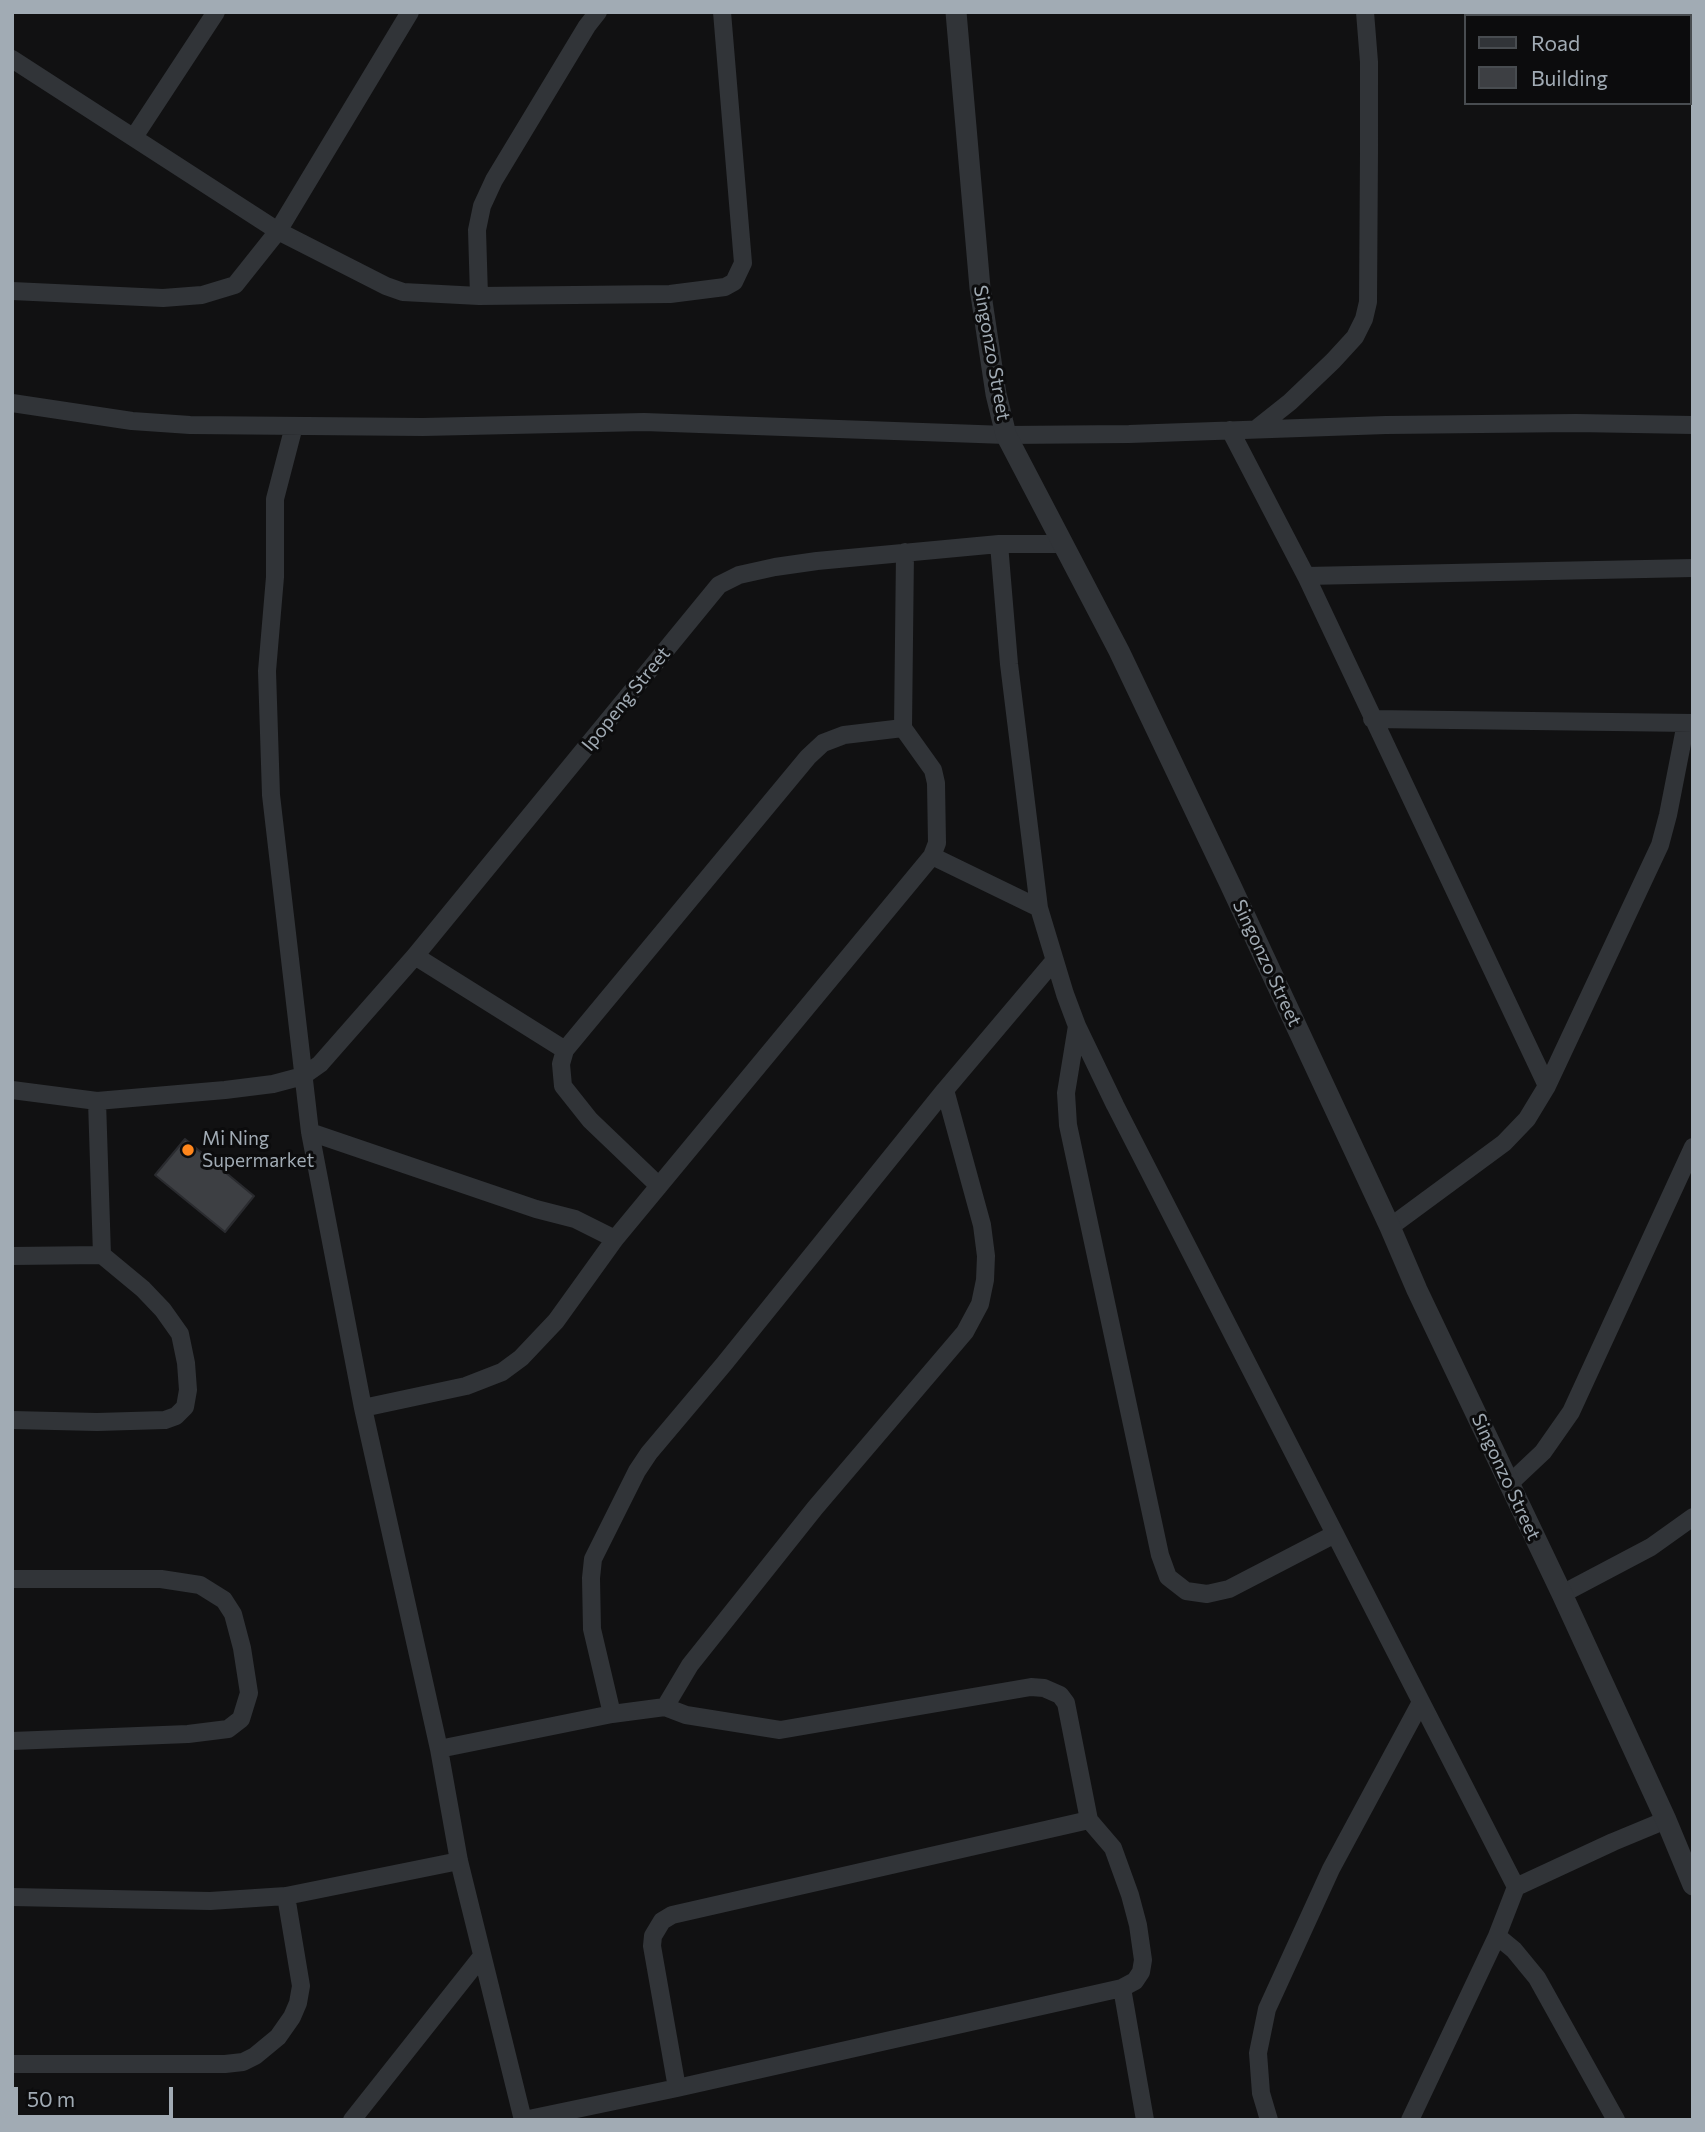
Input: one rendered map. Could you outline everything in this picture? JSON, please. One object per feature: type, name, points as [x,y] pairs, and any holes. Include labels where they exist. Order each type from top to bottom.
[{"type":"street","points":[[134,137],[216,12]]},
{"type":"street","points":[[12,292],[163,298],[202,295],[235,285],[278,231],[411,12]]},
{"type":"street","points":[[479,296],[477,230],[482,206],[494,180],[598,12]]},
{"type":"street","points":[[12,59],[278,231],[386,286],[403,292],[479,296],[670,294],[715,290],[734,282],[743,262],[722,12]]},
{"type":"street","name":"Singonzo Street","points":[[956,12],[980,288],[996,394],[1006,435],[1125,663],[1562,1594],[1693,1885]]},
{"type":"street","points":[[1256,429],[1290,402],[1333,361],[1355,337],[1364,319],[1368,302],[1369,152],[1366,12]]},
{"type":"street","points":[[12,403],[132,421],[190,425],[423,427],[644,422],[1006,435],[1576,423],[1693,425]]},
{"type":"street","points":[[294,426],[275,499],[275,577],[267,671],[271,795],[310,1132],[363,1408],[439,1749],[459,1861],[523,2120],[1122,1988],[1135,1981],[1142,1972],[1138,1925],[1113,1849],[1089,1820],[1066,1703],[1060,1695],[1044,1688],[1018,1689],[780,1730],[686,1715],[665,1707],[611,1714],[439,1749]]},
{"type":"street","points":[[1230,430],[1306,576],[1547,1086]]},
{"type":"street","points":[[999,544],[1009,664],[1039,908],[1077,1026],[1120,1115],[1516,1887]]},
{"type":"street","name":"Ipopeng Street","points":[[303,1076],[320,1064],[415,956],[719,585],[739,575],[775,567],[999,544],[1063,544]]},
{"type":"street","points":[[363,1408],[466,1386],[502,1372],[521,1357],[556,1321],[615,1239],[932,856],[937,844],[936,783],[933,770],[903,728],[905,552]]},
{"type":"street","points":[[1306,576],[1693,568]]},
{"type":"street","points":[[1372,719],[1689,723],[1660,845],[1547,1086],[1527,1119],[1504,1143],[1390,1227]]},
{"type":"street","points":[[659,1186],[590,1120],[563,1086],[561,1064],[565,1050],[808,757],[824,743],[844,735],[903,728]]},
{"type":"street","points":[[932,856],[1039,908]]},
{"type":"street","points":[[415,956],[565,1050]]},
{"type":"street","points":[[611,1714],[592,1629],[593,1559],[637,1471],[945,1090],[1054,961]]},
{"type":"street","points":[[1077,1026],[1066,1093],[1068,1125],[1160,1555],[1168,1577],[1186,1591],[1207,1594],[1229,1589],[1335,1534]]},
{"type":"street","points":[[12,1090],[97,1101],[225,1090],[273,1084],[303,1076]]},
{"type":"street","points":[[665,1707],[690,1665],[816,1508],[965,1332],[981,1304],[986,1256],[982,1225],[945,1090]]},
{"type":"street","points":[[97,1101],[102,1255]]},
{"type":"street","points":[[310,1132],[536,1209],[575,1219],[615,1239]]},
{"type":"street","points":[[1510,1484],[1543,1452],[1570,1412],[1693,1147]]},
{"type":"street","points":[[12,1255],[102,1255],[143,1289],[163,1310],[180,1334],[188,1390],[185,1407],[176,1416],[165,1420],[12,1420]]},
{"type":"street","points":[[1562,1594],[1651,1548],[1693,1517]]},
{"type":"street","points":[[12,1579],[161,1579],[200,1585],[224,1600],[233,1614],[249,1693],[241,1719],[228,1729],[188,1734],[12,1741]]},
{"type":"street","points":[[1269,2120],[1261,2093],[1258,2053],[1267,2009],[1331,1869],[1421,1702]]},
{"type":"street","points":[[677,2088],[652,1946],[653,1936],[662,1921],[672,1915],[1089,1820]]},
{"type":"street","points":[[1410,2120],[1497,1936],[1516,1887],[1666,1820]]},
{"type":"street","points":[[12,1897],[210,1901],[286,1896],[459,1861]]},
{"type":"street","points":[[12,2064],[225,2064],[243,2062],[255,2056],[278,2037],[298,2003],[301,1986],[286,1896]]},
{"type":"street","points":[[1497,1936],[1514,1950],[1537,1978],[1616,2120]]},
{"type":"street","points":[[352,2120],[482,1956]]},
{"type":"street","points":[[1122,1988],[1145,2120]]},
{"type":"building","points":[[185,1139],[254,1196],[225,1232],[155,1175]]},
{"type":"place","name":"Mi Ning Supermarket","points":[[188,1150]]}]
